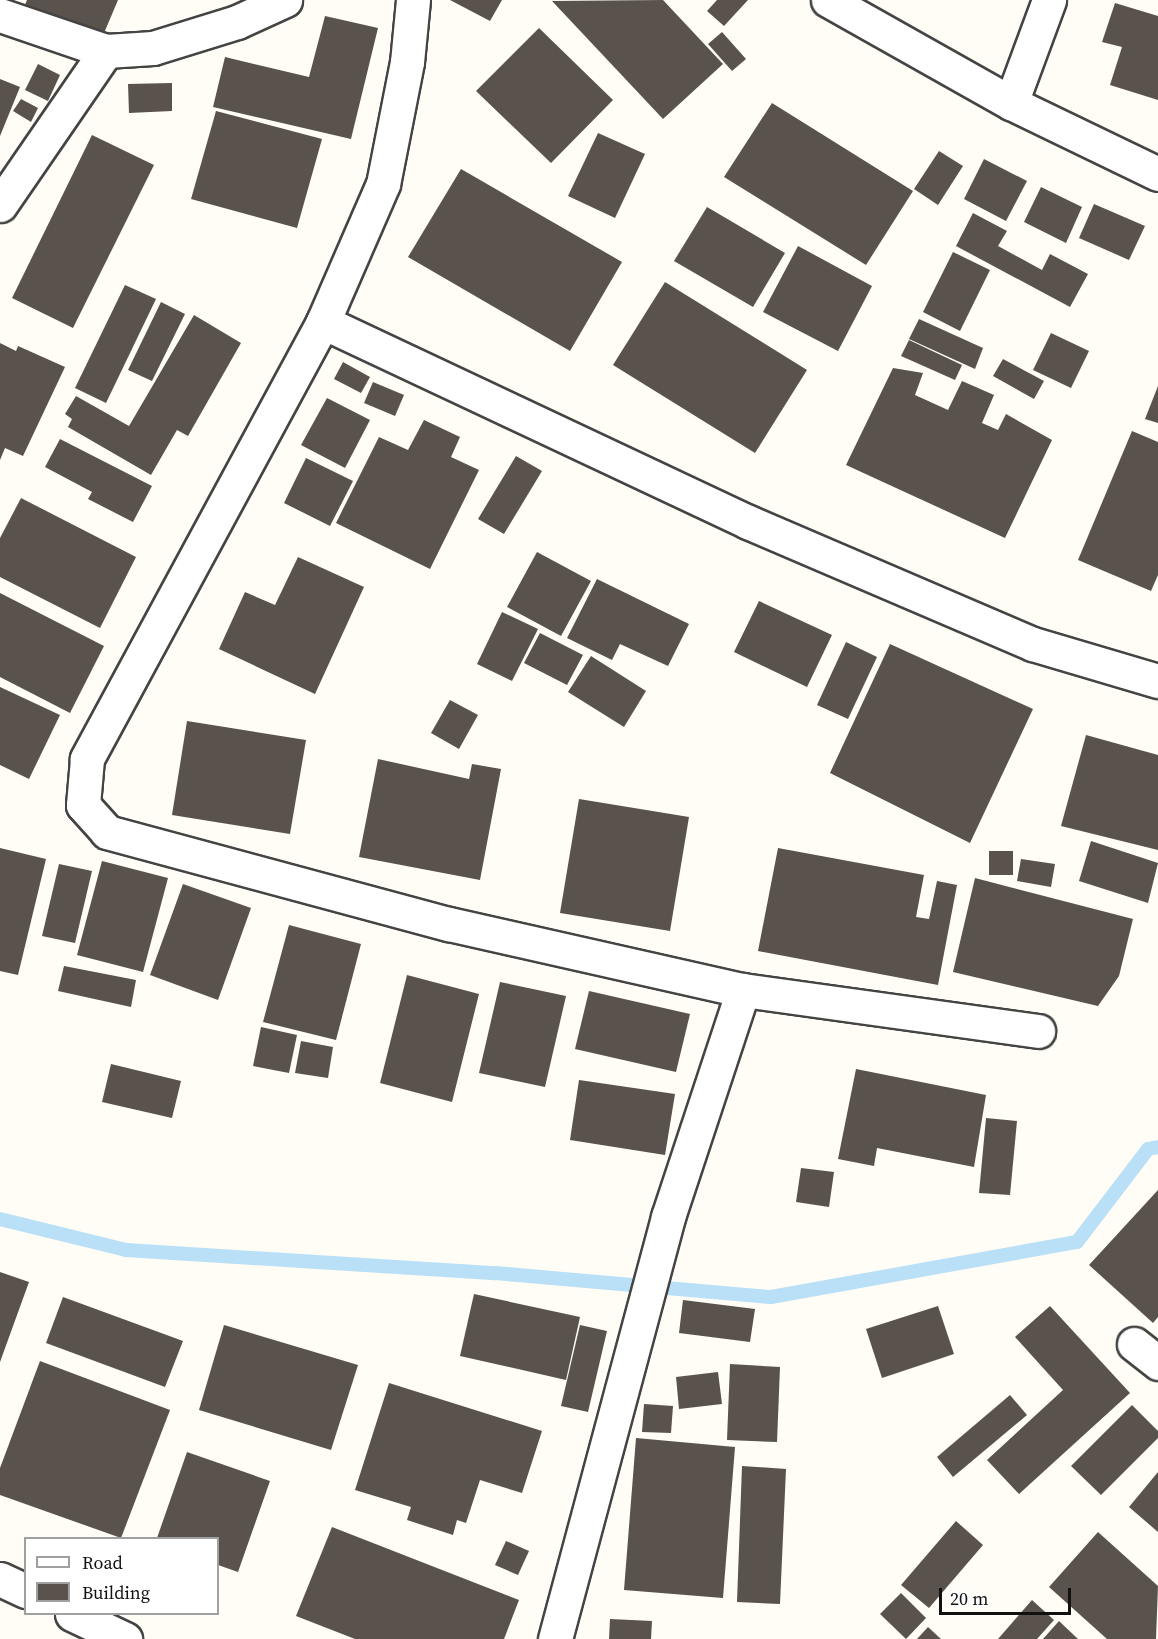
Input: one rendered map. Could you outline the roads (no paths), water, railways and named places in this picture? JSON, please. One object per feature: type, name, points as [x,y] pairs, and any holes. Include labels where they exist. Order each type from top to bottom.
[{"type":"street","points":[[0,15],[106,51],[153,48],[237,22],[285,0]]},
{"type":"street","points":[[413,0],[407,62],[383,184],[323,322],[87,759],[83,805],[107,832],[449,924],[743,990],[1038,1031]]},
{"type":"street","points":[[828,0],[1011,103],[1158,174]]},
{"type":"street","points":[[1011,103],[1049,0]]},
{"type":"street","points":[[0,205],[106,51]]},
{"type":"street","points":[[323,322],[748,522],[1033,644],[1158,681]]},
{"type":"street","points":[[555,1639],[668,1217],[743,990]]},
{"type":"street","points":[[0,1579],[24,1590]]},
{"type":"street","points":[[74,1615],[125,1639]]},
{"type":"waterway","points":[[0,1219],[126,1250],[495,1273],[771,1297],[1077,1242],[1148,1149],[1158,1147]]}]
